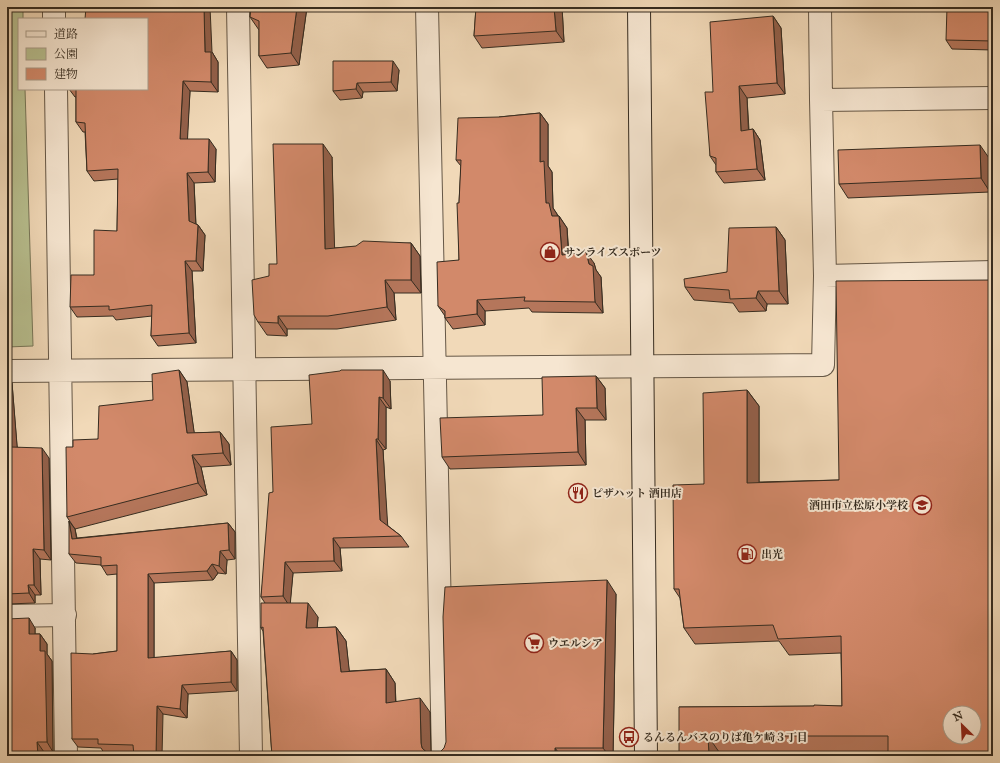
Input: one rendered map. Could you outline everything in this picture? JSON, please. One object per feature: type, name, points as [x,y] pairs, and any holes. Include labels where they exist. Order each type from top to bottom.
[{"type":"street","points":[[54,7],[54,18]]},
{"type":"street","points":[[238,7],[251,756]]},
{"type":"street","points":[[427,7],[443,756]]},
{"type":"street","points":[[639,7],[646,756]]},
{"type":"street","points":[[7,371],[244,368],[823,365],[825,276],[820,100],[820,7]]},
{"type":"street","points":[[56,90],[66,756]]},
{"type":"street","points":[[820,100],[993,98]]},
{"type":"street","points":[[825,276],[993,272]]},
{"type":"street","points":[[7,616],[65,615]]},
{"type":"green space","points":[[7,7],[23,7],[23,18],[18,18],[18,90],[25,90],[33,346],[7,347]]},
{"type":"building","points":[[86,7],[204,7],[205,52],[211,52],[211,82],[183,81],[180,139],[209,139],[208,172],[187,173],[189,221],[198,225],[196,261],[185,261],[189,333],[151,336],[152,305],[109,310],[109,306],[70,307],[71,275],[94,275],[94,230],[117,231],[118,169],[87,171],[85,123],[76,122],[76,90],[148,90],[148,18],[85,18]]},
{"type":"building","points":[[251,7],[297,7],[291,53],[259,56],[259,21],[250,17]]},
{"type":"building","points":[[476,7],[554,7],[556,31],[474,36]]},
{"type":"building","points":[[947,7],[993,7],[993,41],[946,40]]},
{"type":"building","points":[[773,16],[777,83],[739,86],[741,131],[753,129],[757,169],[716,172],[716,158],[710,156],[705,92],[713,92],[710,22]]},
{"type":"building","points":[[333,61],[393,61],[391,82],[357,83],[356,89],[333,91]]},
{"type":"building","points":[[992,108],[993,149],[991,149]]},
{"type":"building","points":[[540,113],[540,162],[544,161],[546,203],[549,203],[552,216],[559,216],[562,255],[586,252],[589,264],[593,266],[595,302],[524,301],[525,297],[477,300],[477,314],[445,318],[445,311],[438,306],[437,262],[459,260],[457,203],[459,203],[461,160],[456,160],[458,118],[499,117]]},
{"type":"building","points":[[273,144],[323,144],[325,249],[356,246],[363,241],[411,243],[411,280],[385,280],[387,307],[328,316],[278,316],[278,323],[258,322],[254,315],[252,280],[269,276],[269,264],[277,264]]},
{"type":"building","points":[[980,145],[981,178],[839,184],[838,150]]},
{"type":"building","points":[[776,227],[779,291],[758,291],[756,298],[730,299],[729,290],[685,287],[684,279],[727,272],[729,228]]},
{"type":"building","name":"酒田市立松原小学校","points":[[993,280],[993,756],[888,756],[888,736],[708,736],[709,756],[679,756],[679,707],[842,706],[841,636],[778,639],[773,625],[684,628],[679,589],[674,589],[673,485],[704,484],[703,393],[747,390],[747,483],[839,480],[836,281]]},
{"type":"building","points":[[179,370],[187,433],[220,432],[223,453],[192,455],[198,483],[67,517],[66,447],[73,447],[73,440],[98,439],[99,406],[153,400],[152,374]]},
{"type":"building","points":[[341,370],[383,370],[383,398],[379,397],[378,439],[376,439],[380,520],[401,536],[333,538],[334,561],[285,562],[283,596],[261,597],[269,493],[273,492],[271,427],[312,424],[309,375]]},
{"type":"building","points":[[596,376],[597,408],[576,408],[578,452],[442,457],[440,418],[543,415],[542,377]]},
{"type":"building","points":[[7,400],[11,447],[42,448],[44,550],[33,549],[34,585],[28,585],[29,593],[7,594]]},
{"type":"building","points":[[69,521],[72,539],[228,523],[229,550],[220,551],[219,566],[212,564],[207,571],[148,574],[148,658],[231,651],[231,682],[182,685],[180,709],[157,706],[156,756],[134,756],[133,745],[98,744],[98,739],[72,739],[71,653],[93,654],[117,651],[117,565],[101,566],[101,557],[69,554]]},
{"type":"building","points":[[607,580],[603,748],[555,748],[555,756],[272,756],[263,627],[261,628],[261,603],[308,603],[306,628],[336,627],[341,672],[386,669],[386,703],[420,698],[422,748],[427,753],[434,754],[439,753],[444,748],[446,742],[443,617],[445,587]]},
{"type":"building","points":[[29,618],[29,634],[40,634],[40,651],[45,651],[47,742],[37,742],[38,756],[7,756],[7,619]]},
{"type":"place","name":"サンライズスポーツ","points":[[550,252]]},
{"type":"place","name":"ピザハット 酒田店","points":[[578,493]]},
{"type":"place","name":"酒田市立松原小学校","points":[[922,505]]},
{"type":"place","name":"出光","points":[[747,554]]},
{"type":"place","name":"ウエルシア","points":[[534,643]]},
{"type":"place","name":"るんるんバスのりば亀ケ崎３丁目","points":[[629,737]]}]
